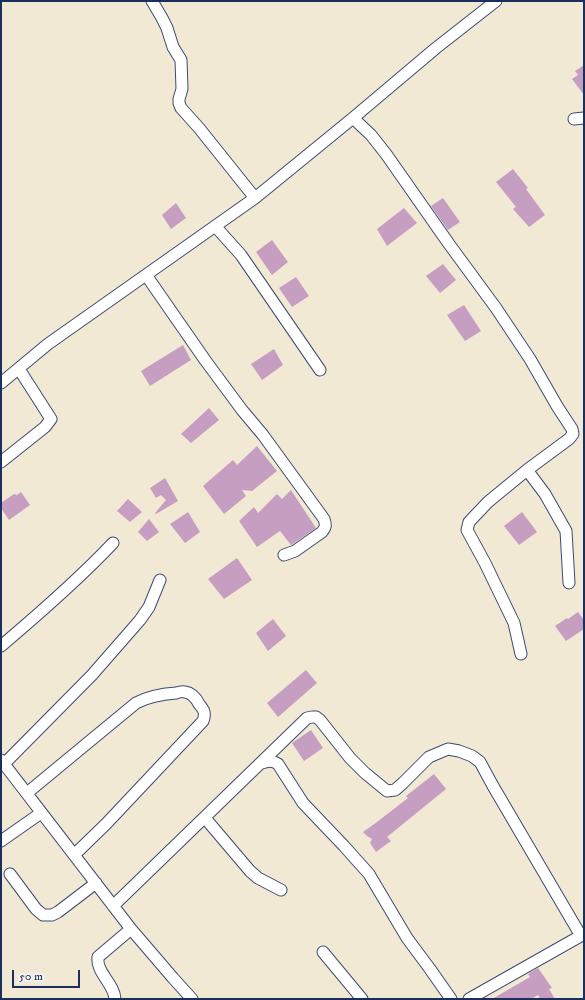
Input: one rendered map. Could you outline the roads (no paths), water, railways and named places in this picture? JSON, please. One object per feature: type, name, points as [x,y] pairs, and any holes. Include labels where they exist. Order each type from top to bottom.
[{"type":"street","points":[[152,1],[167,28],[173,47],[181,60],[182,89],[179,103],[181,108],[199,128],[255,198]]},
{"type":"street","points":[[1,383],[48,344],[255,198],[436,48],[496,1]]},
{"type":"street","points":[[353,118],[371,135],[386,154],[496,308],[530,359],[572,429],[573,434],[569,439],[527,470],[488,502],[470,522],[467,530],[514,623],[521,654]]},
{"type":"street","points":[[216,226],[241,255],[320,370]]},
{"type":"street","points":[[146,275],[205,360],[242,410],[263,435],[324,519],[326,525],[322,532],[295,551],[284,555]]},
{"type":"street","points":[[1,462],[45,427],[51,419],[19,369]]},
{"type":"street","points":[[527,470],[545,494],[566,532],[569,583]]},
{"type":"street","points":[[1,646],[42,612],[114,543]]},
{"type":"street","points":[[160,580],[149,606],[140,620],[92,675],[3,762],[131,929],[192,999]]},
{"type":"street","points":[[27,793],[136,702],[152,696],[184,691],[193,695],[204,709],[205,715],[203,721],[106,824],[74,855]]},
{"type":"street","points":[[113,906],[307,718],[316,717],[320,720],[350,758],[365,773],[387,791],[395,790],[404,783],[428,757],[448,749],[459,751],[472,756],[480,762],[497,793],[583,935],[470,999]]},
{"type":"street","points":[[262,763],[274,762],[278,764],[304,803],[369,874],[407,938],[451,999]]},
{"type":"street","points":[[1,841],[41,813]]},
{"type":"street","points":[[205,818],[250,871],[258,878],[281,890]]},
{"type":"street","points":[[10,874],[36,909],[43,915],[52,915],[58,912],[96,883]]},
{"type":"street","points":[[115,999],[113,989],[98,965],[98,957],[131,929]]},
{"type":"street","points":[[323,952],[362,999]]}]
